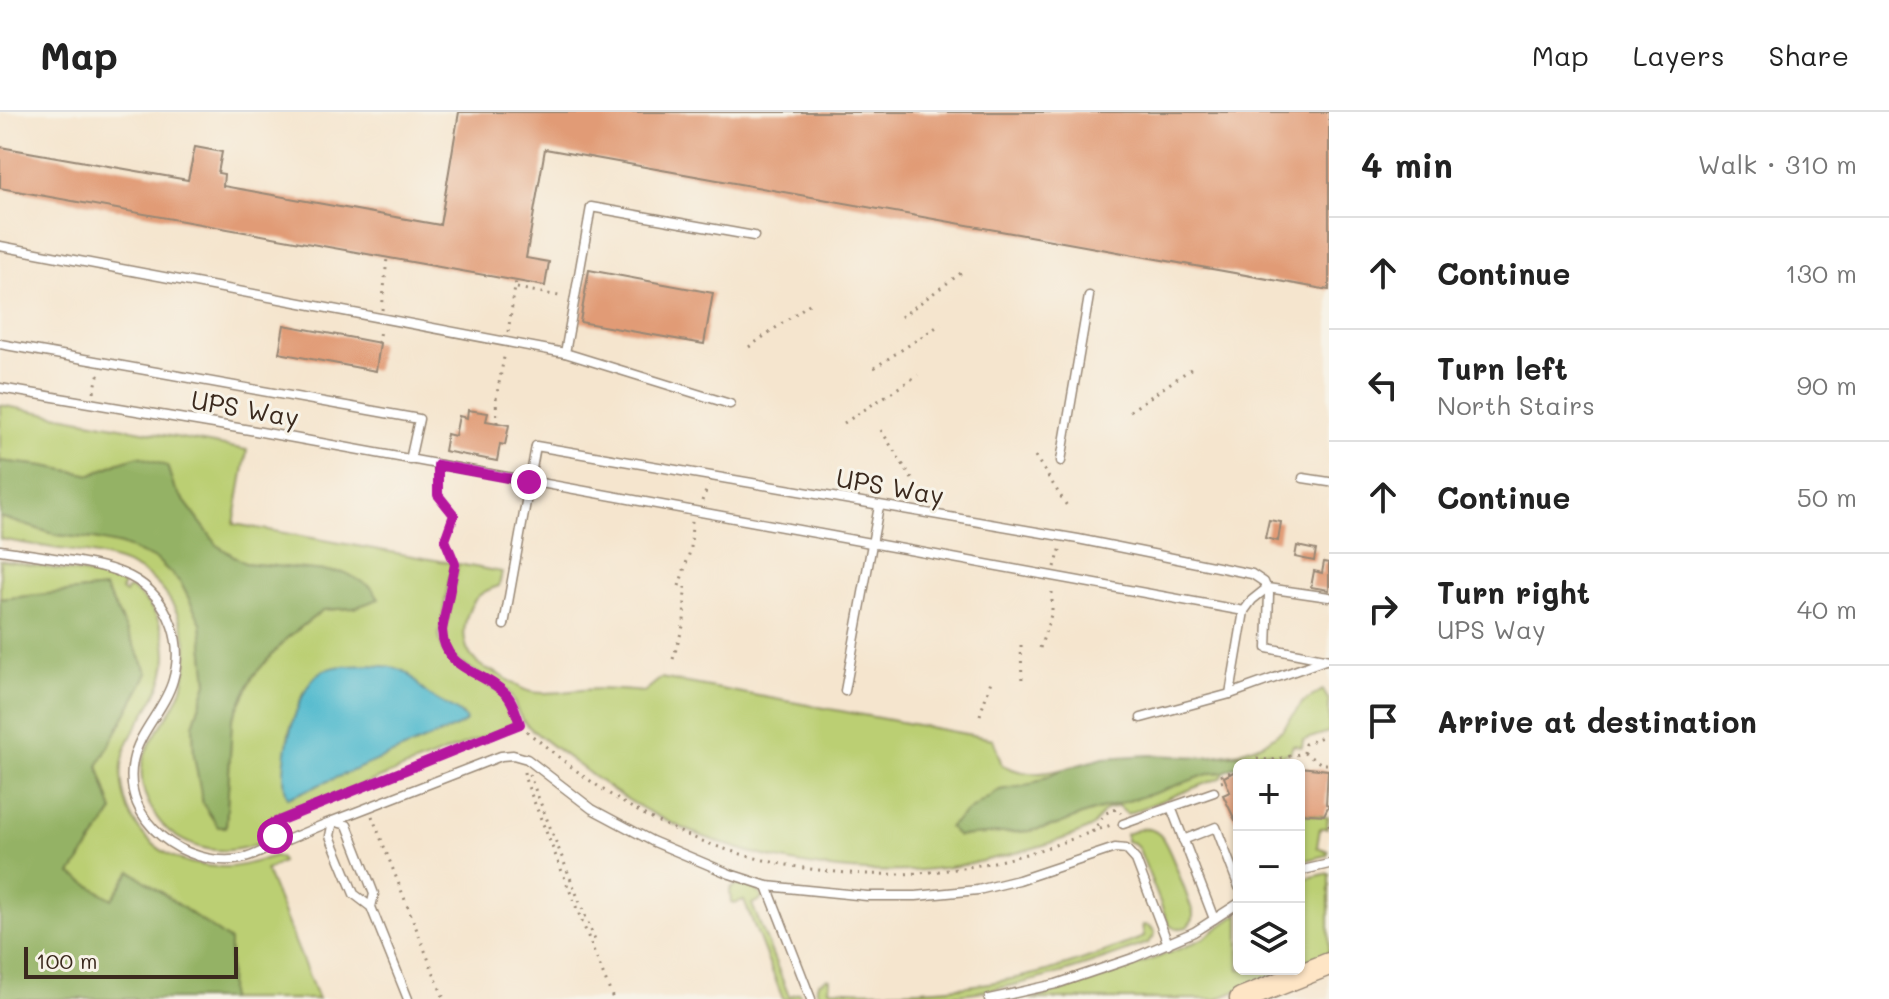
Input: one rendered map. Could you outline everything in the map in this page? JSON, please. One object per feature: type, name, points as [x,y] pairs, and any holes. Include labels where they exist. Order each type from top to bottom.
[{"type":"main road","points":[[1241,999],[1329,964]]},
{"type":"lane","points":[[565,353],[591,207],[754,236]]},
{"type":"lane","points":[[0,246],[565,353],[730,404]]},
{"type":"lane","points":[[1061,461],[1089,296]]},
{"type":"lane","name":"UPS Way","points":[[0,344],[419,419],[410,460]]},
{"type":"lane","name":"UPS Way","points":[[0,388],[250,430],[1244,611]]},
{"type":"lane","name":"UPS Way","points":[[504,625],[536,446],[1064,537],[1252,574],[1267,588],[1329,597]]},
{"type":"lane","points":[[1303,478],[1329,482]]},
{"type":"lane","points":[[845,691],[879,506]]},
{"type":"lane","points":[[0,550],[120,571],[146,587],[158,600],[169,617],[175,635],[176,671],[167,697],[137,749],[132,772],[135,797],[150,827],[161,838],[202,857],[241,859],[501,756],[513,755],[527,759],[582,802],[622,826],[730,874],[767,886],[867,896],[916,896],[978,890],[1019,880],[1115,848],[1126,849],[1136,860],[1168,944]]},
{"type":"lane","points":[[1230,694],[1244,611],[1267,588],[1267,648],[1327,660]]},
{"type":"lane","points":[[1141,718],[1230,694],[1327,660]]},
{"type":"lane","points":[[1123,824],[1214,792]]},
{"type":"lane","points":[[1171,807],[1214,919]]},
{"type":"lane","points":[[333,821],[330,836],[354,894],[371,907],[408,999]]},
{"type":"lane","points":[[333,821],[347,825],[374,894],[371,907]]},
{"type":"lane","points":[[1183,840],[1216,827],[1233,871]]},
{"type":"lane","points":[[1305,870],[1329,864]]},
{"type":"lane","points":[[767,886],[811,999]]},
{"type":"lane","points":[[989,999],[1064,982],[1168,944],[1194,932],[1233,907]]},
{"type":"path","points":[[378,343],[387,258]]},
{"type":"path","points":[[901,317],[961,273]]},
{"type":"path","points":[[515,288],[574,298]]},
{"type":"path","points":[[749,347],[812,302]]},
{"type":"path","points":[[874,368],[941,324]]},
{"type":"path","points":[[90,403],[102,363]]},
{"type":"path","points":[[1130,411],[1195,366]]},
{"type":"path","points":[[844,423],[918,375]]},
{"type":"path","points":[[881,430],[912,479]]},
{"type":"path","points":[[1035,456],[1067,506]]},
{"type":"path","points":[[438,465],[438,495],[454,515],[445,540],[455,564],[442,630],[445,649],[458,664],[508,696],[520,724],[571,767],[609,794],[687,835],[757,858],[875,875],[959,869],[1032,853],[1115,824],[1123,824]]},
{"type":"path","points":[[679,586],[691,548],[695,512],[711,477]]},
{"type":"path","points":[[1040,648],[1052,612],[1052,576],[1064,537]]},
{"type":"path","points":[[673,659],[684,623],[685,587]]},
{"type":"path","points":[[1021,645],[1022,683]]},
{"type":"path","points":[[980,715],[992,678]]},
{"type":"path","points":[[1329,690],[1329,697]]},
{"type":"path","points":[[275,836],[271,824],[520,724]]},
{"type":"path","points":[[1304,753],[1305,744],[1329,734]]},
{"type":"path","points":[[527,759],[536,738]]},
{"type":"path","points":[[1277,759],[1304,753],[1322,764],[1329,764]]},
{"type":"path","points":[[596,943],[525,769],[525,779],[613,999]]},
{"type":"path","points":[[361,787],[444,999]]},
{"type":"green space","points":[[0,405],[247,450],[234,524],[452,563],[439,636],[443,651],[457,667],[501,693],[516,724],[268,822],[273,838],[256,845],[214,850],[190,844],[169,831],[151,808],[144,790],[142,772],[150,744],[179,695],[186,666],[183,630],[168,597],[145,574],[117,560],[0,539],[0,517],[57,535],[121,544],[156,559],[181,583],[201,622],[207,683],[193,725],[194,756],[203,804],[226,826],[232,720],[253,676],[287,638],[323,610],[354,608],[275,566],[245,563],[218,546],[174,487],[167,466],[119,462],[92,475],[0,461]],"holes":[[[321,672],[407,673],[425,693],[463,715],[463,724],[288,798],[284,779],[289,732],[302,696],[312,681]]]},
{"type":"green space","points":[[139,456],[167,466],[174,487],[218,546],[245,563],[346,573],[371,587],[379,599],[354,608],[323,610],[287,638],[253,676],[232,720],[226,827],[218,827],[203,804],[194,756],[193,725],[207,683],[201,623],[181,583],[156,559],[121,545],[57,535],[0,517],[0,461],[92,475]]},
{"type":"green space","points":[[0,560],[115,580],[124,585],[121,590],[125,593],[130,588],[152,610],[164,637],[165,666],[155,696],[126,747],[122,782],[128,809],[145,836],[168,854],[182,860],[211,867],[227,867],[275,856],[281,859],[282,862],[266,870],[318,999],[229,999],[229,941],[131,872],[112,899],[71,874],[113,811],[98,766],[148,673],[105,588],[0,599]]},
{"type":"green space","points":[[458,564],[502,572],[499,586],[480,595],[470,607],[465,643],[476,662],[528,691],[545,693],[605,689],[644,692],[661,678],[993,739],[1002,765],[1033,773],[1064,769],[1030,785],[1000,790],[950,827],[958,836],[1030,831],[1057,825],[1211,773],[1224,772],[1222,777],[1127,814],[1118,806],[1107,809],[1090,828],[1042,846],[949,867],[862,871],[775,858],[733,847],[653,814],[604,784],[529,727],[507,690],[458,661],[451,653],[445,635]]},
{"type":"green space","points":[[105,588],[148,673],[98,766],[113,811],[71,874],[112,899],[131,871],[230,941],[229,999],[0,999],[0,599]]},
{"type":"green space","points":[[1323,690],[1329,701],[1329,732],[1303,740],[1302,747],[1293,745],[1290,753],[1277,756],[1268,752],[1205,757],[1240,752],[1264,743],[1282,730],[1303,702]]},
{"type":"green space","points":[[1268,752],[1253,759],[1233,759],[1233,768],[1224,772],[1211,773],[1057,825],[1030,831],[958,836],[949,827],[1000,790],[1030,785],[1064,769],[1103,758],[1149,755],[1205,757]]},
{"type":"green space","points":[[1305,814],[1328,817],[1327,828],[1320,828],[1317,847],[1328,851],[1327,855],[1305,860]]},
{"type":"green space","points":[[1143,828],[1158,833],[1169,850],[1193,912],[1193,919],[1187,927],[1176,929],[1169,925],[1139,849],[1126,841],[1126,834]]},
{"type":"green space","points":[[1329,873],[1329,953],[1305,963],[1305,903],[1305,879]]},
{"type":"green space","points":[[738,885],[753,888],[761,895],[762,899],[752,904],[789,996],[799,993],[802,999],[783,999],[744,900],[731,902],[730,891]]},
{"type":"green space","points":[[1233,917],[1233,975],[1275,975],[1217,999],[1031,999],[1109,976],[1204,938]]},
{"type":"green space","points":[[1142,925],[1150,926],[1155,932],[1148,943],[1028,982],[978,992],[921,997],[824,999],[817,990],[818,983],[827,978],[830,979],[829,989],[882,991],[961,987],[1013,979],[1066,965],[1144,937]]},
{"type":"water","points":[[370,665],[407,673],[425,692],[459,713],[466,721],[288,798],[284,770],[286,751],[303,694],[321,672],[345,666]]},
{"type":"building","points":[[459,112],[1329,112],[1329,290],[545,149],[526,258],[549,262],[545,286],[0,188],[0,147],[188,180],[195,147],[222,152],[218,173],[224,174],[223,186],[440,225]]},
{"type":"building","points":[[589,270],[713,293],[704,344],[580,322]]},
{"type":"building","points":[[284,325],[380,343],[376,371],[279,353]]},
{"type":"building","points":[[468,410],[488,413],[486,421],[509,425],[505,445],[500,444],[497,461],[444,451],[447,434],[455,436],[459,416],[467,418]]},
{"type":"building","points":[[1269,520],[1281,522],[1278,541],[1265,538]]},
{"type":"building","points":[[1297,546],[1316,550],[1314,561],[1295,557]]},
{"type":"building","points":[[1324,562],[1329,563],[1329,590],[1311,587],[1314,571],[1322,573]]},
{"type":"building","points":[[1305,768],[1328,770],[1326,804],[1329,805],[1324,815],[1305,813]]},
{"type":"building","points":[[1233,772],[1233,816],[1223,795],[1230,792],[1224,777]]},
{"type":"route","points":[[275,836],[271,824],[520,724],[508,696],[458,664],[442,641],[455,564],[445,540],[454,515],[438,495],[438,465],[529,482]]}]
